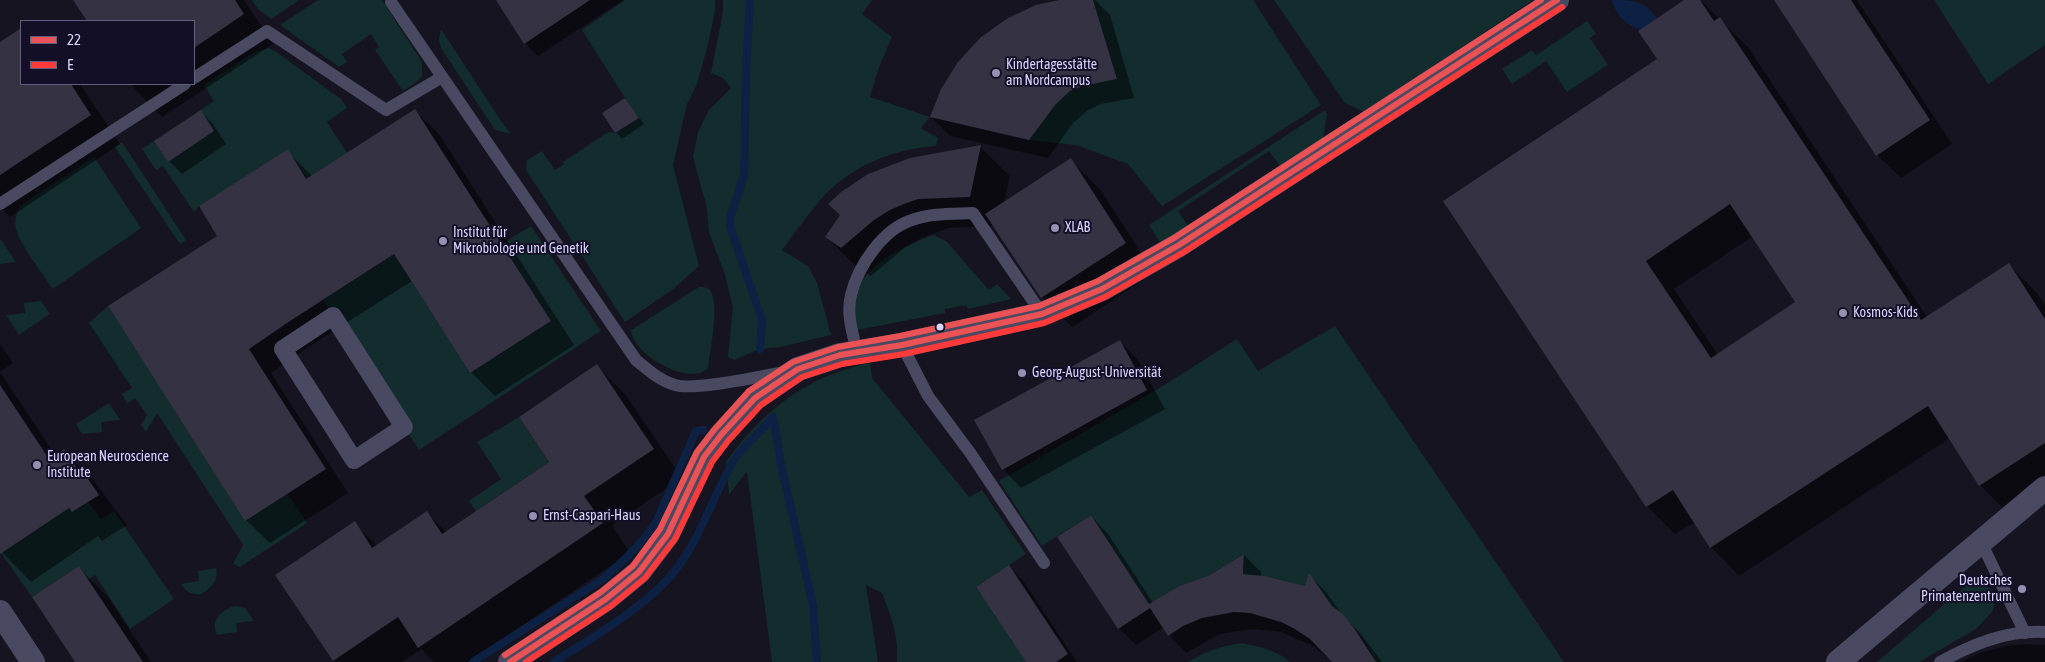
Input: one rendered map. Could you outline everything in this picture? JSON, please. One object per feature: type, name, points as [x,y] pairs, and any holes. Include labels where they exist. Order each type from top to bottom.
[{"type":"street","points":[[510,662],[606,599],[640,572],[668,534],[704,458],[721,435],[755,398],[798,370],[857,352],[902,345],[1042,314],[1102,289],[1179,245],[1557,0]]},
{"type":"street","points":[[333,316],[404,427],[354,460],[282,349],[333,316]]},
{"type":"street","points":[[1838,662],[2045,488]]},
{"type":"street","points":[[0,612],[32,662]]},
{"type":"lane","points":[[391,2],[636,360],[655,376],[675,385],[702,386],[798,370]]},
{"type":"lane","points":[[195,77],[267,31],[386,110],[442,77]]},
{"type":"lane","points":[[0,204],[183,85]]},
{"type":"lane","points":[[857,352],[850,324],[850,296],[865,263],[883,237],[911,220],[940,214],[973,213],[1042,314]]},
{"type":"lane","points":[[902,345],[928,396],[971,454],[1044,563]]},
{"type":"lane","points":[[1981,542],[2024,633]]},
{"type":"lane","points":[[1940,662],[1968,648],[1998,637],[2045,632]]},
{"type":"green space","points":[[252,0],[299,0],[271,19],[258,9]]},
{"type":"green space","points":[[318,0],[382,0],[422,62],[422,76],[403,91],[375,50],[379,47],[371,34],[342,54],[347,62],[339,67],[280,25]]},
{"type":"green space","points":[[625,0],[715,0],[715,11],[707,48],[697,84],[687,104],[673,165],[699,266],[673,289],[625,322],[526,170],[527,160],[542,151],[555,170],[564,164],[563,162],[608,132],[615,133],[638,118],[582,30]]},
{"type":"green space","points":[[723,0],[872,0],[862,14],[892,37],[879,67],[870,97],[930,117],[921,128],[938,138],[936,146],[889,155],[859,168],[846,177],[822,198],[782,250],[808,266],[817,283],[831,335],[781,347],[760,349],[734,360],[728,357],[733,307],[725,275],[709,232],[707,208],[693,157],[698,132],[708,111],[731,88],[723,78],[711,73],[723,12]]},
{"type":"green space","points":[[1093,0],[1253,0],[1321,105],[1162,206],[1128,164],[1076,145],[1029,140],[1058,101],[1073,90],[1082,86],[1117,79]]},
{"type":"green space","points":[[1274,0],[1533,0],[1364,112],[1345,103]]},
{"type":"green space","points":[[1934,0],[2045,0],[2045,45],[1988,84]]},
{"type":"green space","points":[[1587,21],[1596,34],[1590,38],[1608,65],[1567,92],[1546,61],[1512,84],[1502,69],[1532,50],[1536,55]]},
{"type":"green space","points":[[441,29],[511,134],[495,130],[441,48],[439,40]]},
{"type":"green space","points":[[268,48],[275,51],[341,99],[347,108],[327,122],[347,153],[317,195],[288,150],[199,206],[194,212],[163,166],[156,170],[142,149],[214,101],[204,85],[253,53]]},
{"type":"green space","points":[[1325,110],[1327,114],[1323,138],[1280,166],[1269,151],[1178,211],[1188,226],[1161,244],[1149,225]]},
{"type":"green space","points":[[122,142],[186,240],[180,244],[115,147]]},
{"type":"green space","points":[[94,157],[141,228],[53,289],[18,236],[15,226],[16,215],[20,206]]},
{"type":"green space","points":[[531,226],[601,331],[419,450],[323,300],[394,254],[470,373],[551,321],[502,244]]},
{"type":"green space","points":[[934,235],[947,242],[989,290],[997,284],[1011,299],[968,309],[966,305],[945,309],[945,313],[857,330],[854,303],[864,279],[873,268],[896,251]]},
{"type":"green space","points":[[0,239],[2,241],[16,262],[0,264]]},
{"type":"green space","points":[[699,287],[709,289],[713,296],[712,340],[708,368],[699,373],[688,374],[663,366],[651,358],[634,340],[631,330]]},
{"type":"green space","points":[[41,301],[50,314],[19,335],[6,315],[25,313],[24,303]]},
{"type":"green space","points":[[108,306],[245,520],[287,493],[307,523],[240,567],[233,564],[243,545],[157,413],[146,432],[141,425],[147,415],[135,398],[127,404],[122,394],[132,388],[89,323]]},
{"type":"green space","points":[[1335,326],[1564,662],[1375,662],[1368,648],[1351,624],[1329,603],[1303,588],[1283,580],[1243,574],[1244,554],[1210,575],[1179,586],[1149,604],[1091,515],[1042,546],[999,481],[1158,389],[1237,339],[1258,371]]},
{"type":"green space","points":[[870,362],[872,378],[969,497],[982,490],[1026,554],[976,587],[1026,662],[897,662],[896,635],[882,593],[866,585],[878,662],[772,662],[747,471],[729,495],[726,462],[747,435],[785,400],[814,382]]},
{"type":"green space","points":[[109,403],[120,420],[101,422],[102,432],[82,434],[76,424]]},
{"type":"green space","points":[[519,417],[549,462],[476,511],[469,501],[501,479],[477,442]]},
{"type":"green space","points":[[88,502],[101,519],[114,511],[174,599],[130,629],[95,575],[88,580],[79,566],[32,597],[1,553],[69,507],[73,512]]},
{"type":"green space","points":[[216,568],[215,580],[202,594],[189,592],[181,584],[199,581],[198,571]]},
{"type":"green space","points":[[1976,577],[1994,592],[1995,602],[1992,612],[1976,629],[1919,662],[1877,662]]},
{"type":"green space","points":[[235,606],[245,608],[254,621],[236,623],[237,632],[217,635],[215,625],[218,616],[225,610]]},
{"type":"green space","points":[[1242,643],[1274,652],[1290,662],[1188,662],[1214,649]]},
{"type":"water","points":[[1613,0],[1627,0],[1639,3],[1649,9],[1658,21],[1643,30],[1637,29],[1620,17],[1612,2]]},
{"type":"building","points":[[73,0],[235,0],[244,14],[195,47],[195,20],[86,20]]},
{"type":"building","points":[[496,0],[590,0],[524,44]]},
{"type":"building","name":"Kindertagesstätte am Nordcampus","points":[[1059,0],[1093,0],[1117,79],[1083,86],[1070,91],[1055,105],[1029,140],[930,117],[941,89],[958,62],[981,37],[1008,18],[1036,5]]},
{"type":"building","points":[[1684,0],[1700,0],[1714,21],[1720,17],[1921,320],[2009,263],[2045,319],[2045,443],[1979,486],[1928,406],[1710,548],[1673,490],[1646,507],[1443,201],[1657,59],[1638,31]],"holes":[[[1730,204],[1795,302],[1711,358],[1646,261]]]},
{"type":"building","points":[[1774,0],[1851,0],[1930,120],[1876,156]]},
{"type":"building","points":[[20,29],[20,85],[72,85],[91,115],[0,175],[0,42]]},
{"type":"building","points":[[625,98],[639,118],[615,133],[602,113]]},
{"type":"building","points":[[415,109],[551,321],[470,373],[394,254],[290,321],[249,349],[326,469],[245,521],[108,306],[217,236],[199,206],[288,149],[306,179]]},
{"type":"building","points":[[201,110],[214,131],[168,162],[154,141]]},
{"type":"building","points":[[981,145],[970,197],[918,199],[904,204],[874,220],[841,248],[825,237],[840,215],[828,204],[841,192],[868,174],[910,158]]},
{"type":"building","name":"XLAB","points":[[1071,158],[1126,243],[1041,298],[985,214]]},
{"type":"building","points":[[1120,340],[1147,390],[1002,470],[974,420]]},
{"type":"building","name":"Ernst-Caspari-Haus","points":[[597,364],[654,449],[584,496],[603,523],[418,648],[398,617],[333,661],[275,575],[355,521],[372,548],[427,511],[442,534],[549,462],[519,417]]},
{"type":"building","name":"European Neuroscience Institute","points":[[0,385],[49,459],[64,449],[83,477],[86,476],[99,495],[72,512],[69,508],[0,554]]},
{"type":"building","points":[[1091,515],[1149,604],[1179,586],[1210,575],[1244,554],[1243,574],[1265,576],[1305,586],[1309,573],[1332,606],[1344,615],[1354,628],[1376,662],[1332,662],[1310,639],[1295,629],[1281,622],[1250,613],[1234,612],[1202,618],[1183,626],[1168,636],[1150,608],[1118,629],[1057,537]]},
{"type":"building","points":[[1009,565],[1068,654],[1056,662],[1026,662],[976,587]]},
{"type":"building","points":[[79,566],[143,662],[75,662],[32,597]]},
{"type":"waterway","points":[[750,0],[746,72],[744,175],[730,219],[731,229],[762,320],[760,349]]},
{"type":"waterway","points":[[773,417],[782,469],[813,605],[817,662]]},
{"type":"waterway","points":[[554,662],[628,614],[668,579],[688,552],[733,462],[773,417]]},
{"type":"waterway","points":[[473,662],[603,579],[624,560],[644,539],[656,522],[696,431],[703,430]]},
{"type":"transit line","points":[[505,655],[601,592],[633,566],[660,529],[697,452],[714,430],[749,391],[793,362],[838,347],[900,336],[1039,306],[1098,281],[1174,238],[1541,0]]},
{"type":"transit line","name":"22","points":[[510,662],[606,599],[639,572],[668,534],[704,457],[721,435],[755,398],[798,369],[840,355],[902,345],[1042,314],[1102,289],[1179,245],[1557,0]]},
{"type":"transit line","name":"E","points":[[526,662],[611,606],[645,578],[675,539],[712,462],[728,441],[761,405],[802,377],[842,364],[904,354],[1044,323],[1105,297],[1184,252],[1562,7]]},
{"type":"place","name":"Kindertagesstätte am Nordcampus","points":[[996,73]]},
{"type":"place","name":"XLAB","points":[[1055,228]]},
{"type":"place","name":"Institut für Mikrobiologie und Genetik","points":[[443,241]]},
{"type":"place","name":"Kosmos-Kids","points":[[1843,313]]},
{"type":"place","name":"Georg-August-Universität","points":[[1022,373]]},
{"type":"place","name":"European Neuroscience Institute","points":[[37,465]]},
{"type":"place","name":"Ernst-Caspari-Haus","points":[[533,516]]},
{"type":"place","name":"Deutsches Primatenzentrum","points":[[2022,589]]}]
